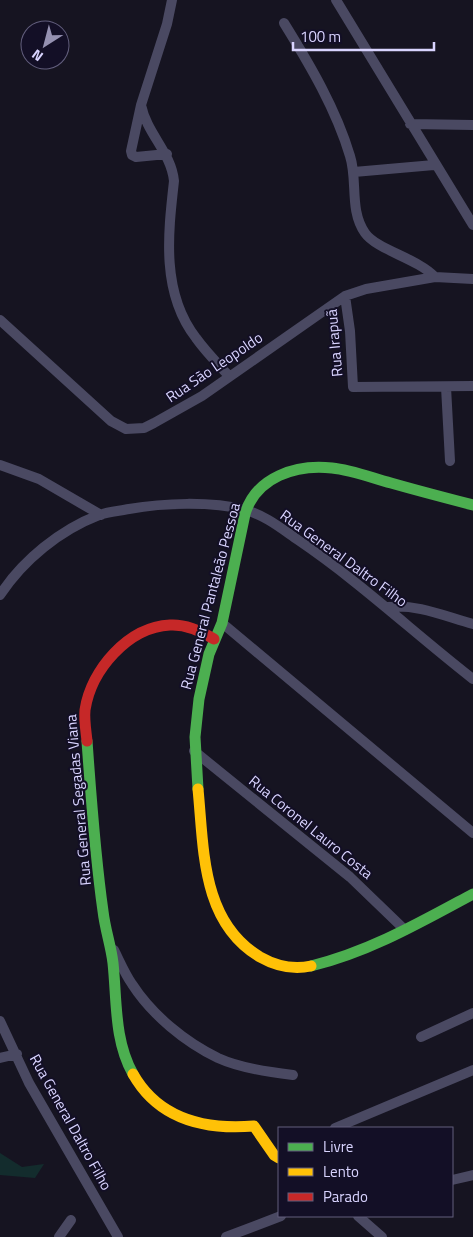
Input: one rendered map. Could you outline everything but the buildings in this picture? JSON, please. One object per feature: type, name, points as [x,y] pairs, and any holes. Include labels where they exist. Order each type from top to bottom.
[{"type":"street","points":[[167,154],[142,157],[132,155],[131,146],[141,105],[167,24],[172,0]]},
{"type":"street","points":[[336,0],[434,165],[473,225]]},
{"type":"street","points":[[284,24],[339,122],[354,172],[359,224],[367,235],[417,262],[435,276]]},
{"type":"street","points":[[141,105],[144,120],[167,154],[173,169],[174,181],[167,258],[175,294],[195,337],[229,376]]},
{"type":"street","points":[[410,124],[473,125]]},
{"type":"street","points":[[354,172],[434,165]]},
{"type":"street","name":"Rua São Leopoldo","points":[[0,320],[111,421],[126,429],[144,428],[202,396],[344,296],[366,289],[435,276],[473,279]]},
{"type":"street","name":"Rua Irapuã","points":[[344,296],[350,332],[353,387],[446,387]]},
{"type":"street","points":[[450,461],[446,387],[473,386]]},
{"type":"street","points":[[0,465],[39,479],[101,515]]},
{"type":"street","name":"Rua General Pantaleão Pessoa","points":[[473,505],[357,473],[314,466],[287,471],[267,480],[257,489],[246,510],[222,623],[214,639],[196,711],[194,751],[209,883],[216,908],[226,925],[241,942],[260,957],[278,966],[313,968],[405,930],[473,894]]},
{"type":"street","name":"Rua General Daltro Filho","points":[[0,595],[28,561],[80,524],[101,515],[143,507],[178,504],[246,510],[267,519],[320,555],[388,607],[473,679]]},
{"type":"street","points":[[388,607],[406,605],[473,624]]},
{"type":"street","points":[[222,623],[473,833]]},
{"type":"street","name":"Rua General Segadas Viana","points":[[214,639],[197,629],[170,624],[138,634],[118,649],[104,665],[88,696],[85,711],[93,826],[103,914],[110,943],[118,1038],[137,1080],[156,1100],[186,1122],[204,1127],[232,1129],[254,1126],[274,1155],[278,1157]]},
{"type":"street","name":"Rua Coronel Lauro Costa","points":[[194,751],[350,877],[405,930]]},
{"type":"street","name":"Rua General Segadas Viana","points":[[110,943],[142,999],[177,1032],[219,1058],[255,1068],[293,1075]]},
{"type":"street","points":[[421,1037],[473,1013]]},
{"type":"street","name":"Rua General Daltro Filho","points":[[0,1021],[30,1083],[118,1237]]},
{"type":"street","points":[[0,1058],[17,1054]]},
{"type":"street","points":[[337,1127],[473,1070]]},
{"type":"street","points":[[453,1180],[473,1175]]},
{"type":"street","points":[[226,1237],[278,1217]]},
{"type":"street","points":[[359,1217],[382,1237]]},
{"type":"street","points":[[59,1237],[71,1220]]},
{"type":"green space","points":[[0,1153],[22,1167],[44,1164],[35,1178],[0,1175]]},
{"type":"traffic: fast","points":[[198,789],[195,737],[199,699],[209,654],[222,623],[245,514],[250,501],[258,491],[268,482],[279,476],[292,471],[318,467],[354,472],[473,505]]},
{"type":"traffic: fast","points":[[87,741],[98,869],[104,918],[113,963],[117,1020],[122,1048],[133,1074]]},
{"type":"traffic: fast","points":[[311,966],[353,953],[374,944],[473,894]]},
{"type":"traffic: slow","points":[[198,789],[202,836],[209,882],[216,904],[226,924],[241,942],[266,960],[278,965],[291,967],[311,966]]},
{"type":"traffic: slow","points":[[133,1074],[144,1090],[156,1102],[170,1112],[185,1119],[218,1126],[254,1126],[274,1155],[278,1157]]},
{"type":"traffic: jam","points":[[87,741],[85,710],[89,695],[103,666],[126,642],[155,628],[170,625],[193,629],[214,639]]}]
